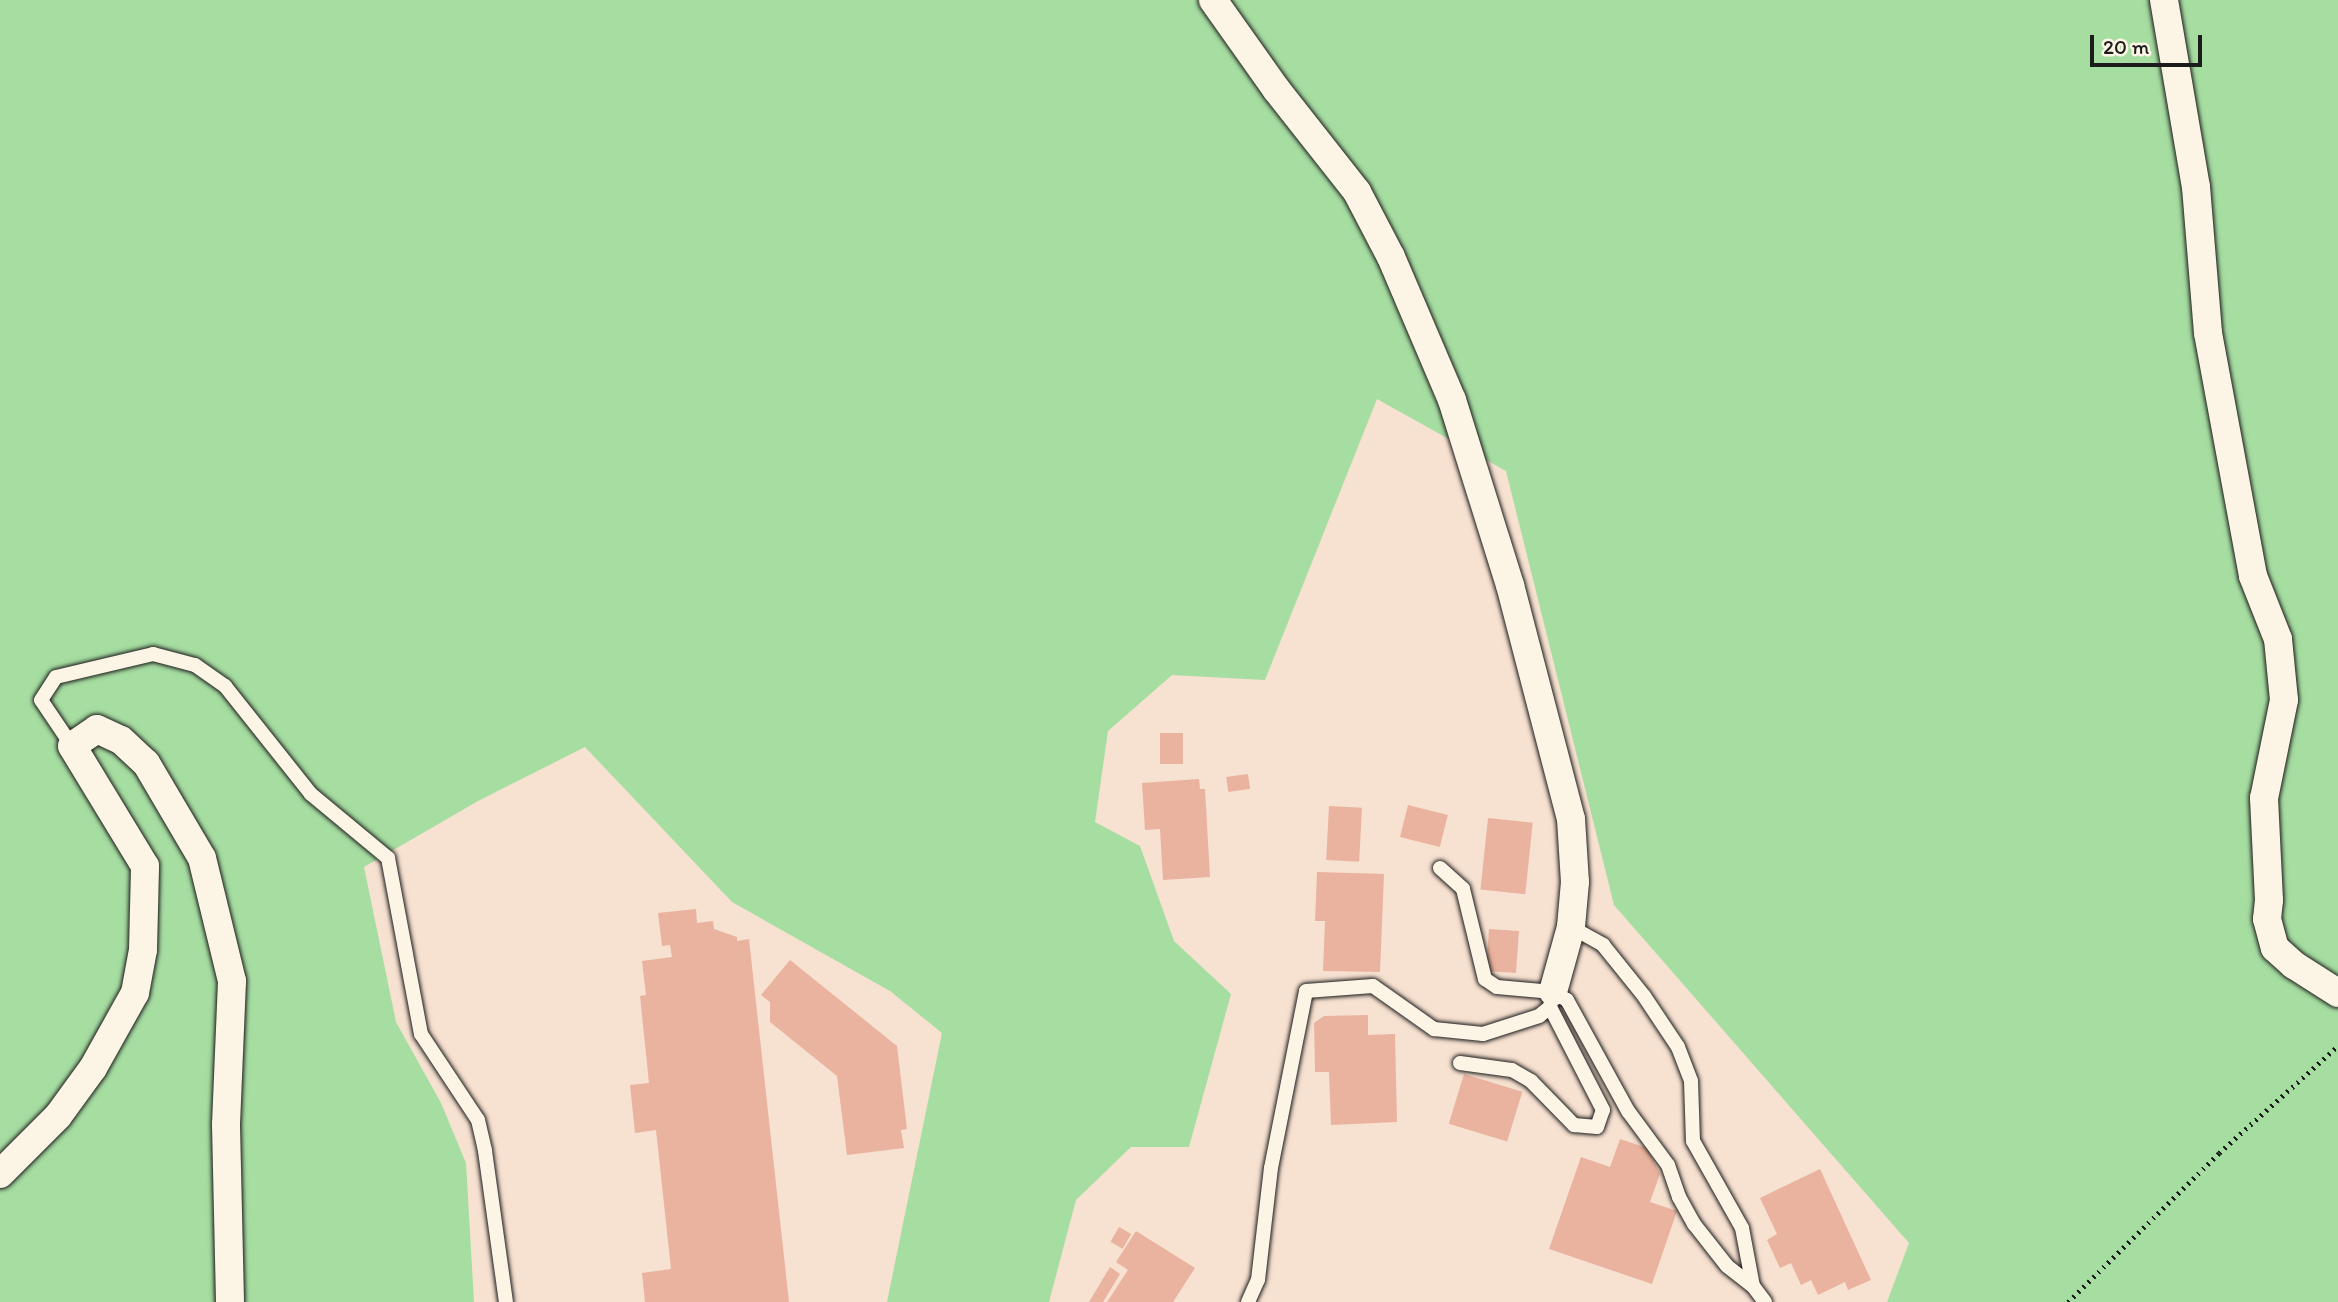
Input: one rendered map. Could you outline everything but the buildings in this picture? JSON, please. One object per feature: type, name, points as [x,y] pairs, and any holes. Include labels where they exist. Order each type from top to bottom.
[{"type":"street","points":[[1213,0],[1276,89],[1357,192],[1391,257],[1452,400],[1510,585],[1571,819],[1575,882],[1571,927],[1551,999]]},
{"type":"street","points":[[2164,0],[2196,187],[2208,333],[2253,576],[2278,639],[2284,700],[2264,798],[2269,900],[2267,919],[2275,948],[2294,965],[2338,993]]},
{"type":"street","points":[[0,1174],[58,1116],[93,1068],[135,993],[143,950],[145,866],[72,746],[97,729],[121,740],[146,763],[202,858],[232,981],[226,1125],[230,1302]]},
{"type":"lane","points":[[72,746],[41,700],[56,677],[153,654],[195,665],[225,686],[311,794],[388,858],[421,1034],[478,1120],[485,1151],[506,1302]]},
{"type":"lane","points":[[1440,868],[1463,889],[1485,979],[1497,987],[1567,1000],[1628,1111],[1668,1165],[1679,1198],[1694,1224],[1727,1266],[1753,1286],[1765,1302]]},
{"type":"lane","points":[[1571,927],[1603,945],[1644,996],[1678,1047],[1691,1081],[1693,1141],[1742,1228],[1753,1286]]},
{"type":"lane","points":[[1248,1302],[1258,1280],[1270,1168],[1296,1026],[1306,991],[1373,986],[1434,1029],[1483,1034],[1539,1016],[1551,999]]},
{"type":"lane","points":[[1460,1063],[1512,1070],[1531,1082],[1574,1125],[1597,1127],[1603,1110],[1551,999]]},
{"type":"path","points":[[2068,1302],[2219,1153],[2338,1046]]},
{"type":"green space","points":[[0,0],[2338,0],[2338,1302],[1887,1302],[1909,1243],[1614,905],[1506,471],[1377,399],[1265,680],[1172,675],[1108,731],[1095,822],[1140,846],[1174,941],[1231,994],[1189,1147],[1131,1147],[1076,1200],[1049,1302],[887,1302],[942,1033],[890,991],[732,902],[585,747],[478,801],[364,867],[396,1022],[441,1103],[466,1163],[474,1302],[0,1302]]}]
